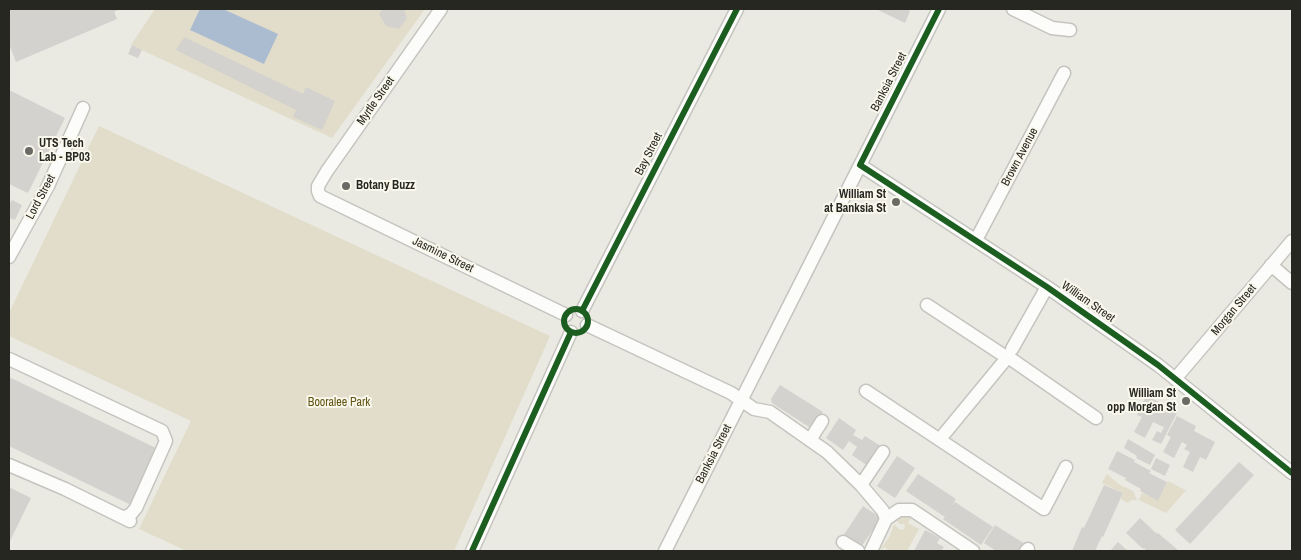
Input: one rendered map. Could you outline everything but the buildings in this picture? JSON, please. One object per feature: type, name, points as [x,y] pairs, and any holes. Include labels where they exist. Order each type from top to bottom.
[{"type":"street","name":"Myrtle Street","points":[[320,196],[318,186],[327,171],[440,9]]},
{"type":"street","name":"Bay Street","points":[[582,311],[737,9]]},
{"type":"street","name":"Banksia Street","points":[[665,551],[939,9]]},
{"type":"street","points":[[1013,9],[1052,28],[1070,30]]},
{"type":"street","name":"Brown Avenue","points":[[976,240],[1064,73]]},
{"type":"street","name":"Lord Street","points":[[9,257],[48,186],[83,108]]},
{"type":"street","name":"William Street","points":[[860,165],[1047,287],[1158,365],[1292,472]]},
{"type":"street","name":"Jasmine Street","points":[[320,196],[566,314]]},
{"type":"street","name":"Morgan Street","points":[[1175,379],[1292,241]]},
{"type":"street","points":[[1271,265],[1292,283]]},
{"type":"street","points":[[940,439],[1008,356],[1047,287]]},
{"type":"street","points":[[927,306],[1008,356],[1096,418]]},
{"type":"street","points":[[573,310],[582,311],[587,317],[587,326],[580,332],[571,332],[564,324],[566,314],[573,310]]},
{"type":"street","points":[[587,326],[742,400],[754,409],[770,412],[827,452],[862,485],[883,511],[886,519]]},
{"type":"street","points":[[472,551],[571,332]]},
{"type":"street","points":[[9,359],[162,431],[166,441],[136,508],[127,520],[65,489],[9,465]]},
{"type":"street","points":[[866,391],[1044,509],[1066,467]]},
{"type":"street","points":[[810,440],[822,421]]},
{"type":"street","points":[[862,485],[883,452]]},
{"type":"street","points":[[871,551],[886,519],[899,510],[912,510],[953,546],[973,551]]},
{"type":"street","points":[[843,542],[858,551]]},
{"type":"green space","points":[[155,9],[425,9],[332,138],[131,45]]},
{"type":"green space","name":"Booralee Park","points":[[99,126],[550,336],[454,551],[187,551],[139,529],[191,421],[9,336],[9,313]]},
{"type":"green space","points":[[1107,474],[1120,485],[1133,491],[1137,500],[1127,503],[1121,499],[1123,493],[1102,483]]},
{"type":"green space","points":[[1168,481],[1185,490],[1187,489],[1166,513],[1139,500],[1142,493],[1158,500]]},
{"type":"green space","points":[[913,515],[908,523],[919,529],[907,551],[889,551],[885,547],[880,550],[890,536],[894,524],[899,529],[903,530],[905,527],[904,524],[900,524],[894,519],[895,516]]},
{"type":"water","points":[[200,9],[223,9],[278,34],[264,64],[190,30]]},
{"type":"cycle path","points":[[582,311],[737,9]]},
{"type":"cycle path","points":[[939,9],[860,165],[1047,287],[1158,365],[1292,473]]},
{"type":"cycle path","points":[[576,309],[581,310],[587,316],[588,321],[587,326],[581,332],[576,333],[571,332],[565,326],[564,321],[565,316],[571,310],[576,309]]},
{"type":"cycle path","points":[[472,551],[571,332]]},
{"type":"place","name":"UTS Tech Lab - BP03","points":[[29,151]]},
{"type":"place","name":"Botany Buzz","points":[[346,186]]},
{"type":"place","name":"William St at Banksia St","points":[[896,202]]},
{"type":"place","name":"William St opp Morgan St","points":[[1186,401]]}]
